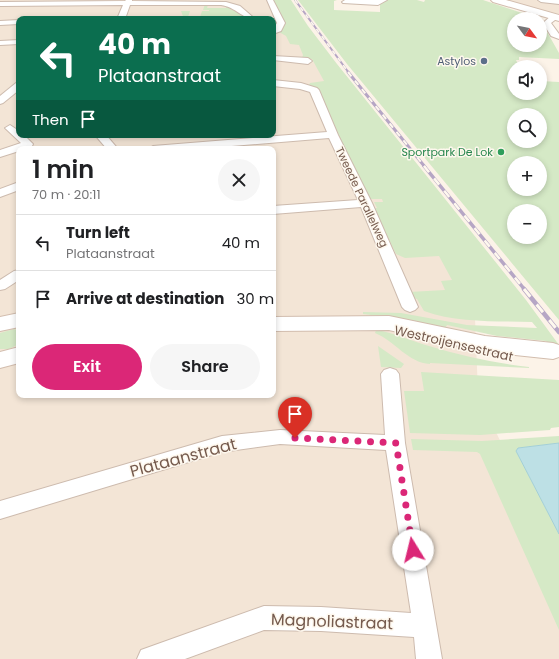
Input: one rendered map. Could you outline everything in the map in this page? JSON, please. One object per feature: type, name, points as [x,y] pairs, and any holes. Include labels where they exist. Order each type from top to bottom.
[{"type":"main road","points":[[496,0],[557,18]]},
{"type":"main road","name":"Westroijensestraat","points":[[276,324],[374,323],[388,328],[484,352],[512,356],[556,355]]},
{"type":"main road","points":[[0,360],[16,356]]},
{"type":"street","points":[[270,0],[281,23],[276,29]]},
{"type":"street","points":[[345,2],[378,2],[384,0]]},
{"type":"street","points":[[541,0],[559,2]]},
{"type":"street","points":[[0,2],[128,1],[229,3],[239,7],[249,16]]},
{"type":"street","points":[[122,16],[128,1]]},
{"type":"street","points":[[557,18],[547,23],[554,34],[559,38]]},
{"type":"street","points":[[0,23],[16,22]]},
{"type":"street","points":[[0,43],[16,42]]},
{"type":"street","points":[[276,58],[308,61]]},
{"type":"street","name":"Tweede Parallelweg","points":[[276,83],[311,88],[314,90],[333,135],[366,203],[410,307]]},
{"type":"street","points":[[0,101],[16,88]]},
{"type":"street","points":[[0,101],[13,101]]},
{"type":"street","points":[[217,146],[333,135]]},
{"type":"street","points":[[20,146],[28,143],[22,138]]},
{"type":"street","points":[[103,138],[111,146]]},
{"type":"street","points":[[0,154],[16,148]]},
{"type":"street","points":[[0,194],[16,187]]},
{"type":"street","points":[[276,210],[366,203]]},
{"type":"street","points":[[0,286],[16,276]]},
{"type":"street","points":[[390,374],[396,443],[429,659]]},
{"type":"street","name":"Plataanstraat","points":[[0,510],[222,444],[280,437],[396,443]]},
{"type":"street","name":"Magnoliastraat","points":[[150,659],[264,618],[321,619],[425,626]]},
{"type":"shaded area","points":[[0,0],[286,0],[474,293],[478,393],[559,568],[559,659],[0,659]]},
{"type":"shaded area","points":[[508,0],[559,0],[559,14],[533,8]]},
{"type":"green space","points":[[272,0],[291,0],[308,26],[337,64],[526,300],[559,345],[559,358],[546,341],[497,336],[447,325],[444,330],[396,318],[363,314],[363,312],[401,313],[467,325],[537,328],[532,322],[477,321],[437,315],[424,311],[417,299],[413,298],[409,292],[445,290],[441,281],[452,280],[439,256],[405,258],[396,254],[373,208],[377,208],[374,202],[383,202],[382,199],[369,199],[317,89],[309,85],[310,83],[324,81],[312,59],[302,58],[303,55],[299,45],[290,44],[286,36],[279,32],[282,25]]},
{"type":"green space","name":"Sportpark De Lok","points":[[298,0],[337,0],[334,1],[334,10],[380,12],[380,3],[386,0],[417,0],[424,2],[425,0],[483,0],[519,12],[507,12],[507,52],[547,52],[547,32],[559,53],[559,59],[519,57],[519,60],[507,60],[507,100],[547,100],[547,81],[559,82],[559,320],[347,64]]},
{"type":"green space","points":[[205,4],[215,4],[208,5],[207,8],[226,8],[227,5],[233,7],[229,7],[231,10],[236,10],[243,16],[200,16],[202,11],[209,11],[203,10]]},
{"type":"green space","points":[[181,11],[190,11],[188,16],[183,16]]},
{"type":"green space","points":[[16,330],[16,346],[9,349],[0,349],[0,333]]},
{"type":"green space","points":[[376,330],[454,353],[529,368],[422,363],[408,356],[389,341],[375,333]]},
{"type":"green space","points":[[378,346],[404,364],[401,368],[381,367]]},
{"type":"green space","points":[[421,372],[559,380],[559,427],[551,428],[550,430],[480,435],[410,433],[404,391],[424,391]]},
{"type":"green space","points":[[559,436],[559,443],[518,448],[516,451],[559,534],[559,630],[480,454],[477,452],[413,450],[411,439],[482,441]]},
{"type":"water","points":[[559,443],[559,534],[516,451],[518,448]]},
{"type":"railway","points":[[295,0],[349,73]]},
{"type":"railway","points":[[348,72],[425,167]]},
{"type":"railway","points":[[424,166],[525,290]]},
{"type":"railway","points":[[524,289],[559,332]]},
{"type":"place","name":"Astylos","points":[[484,61]]},
{"type":"place","name":"Sportpark De Lok","points":[[501,152]]},
{"type":"route","points":[[295,438],[396,443],[413,550]]}]
